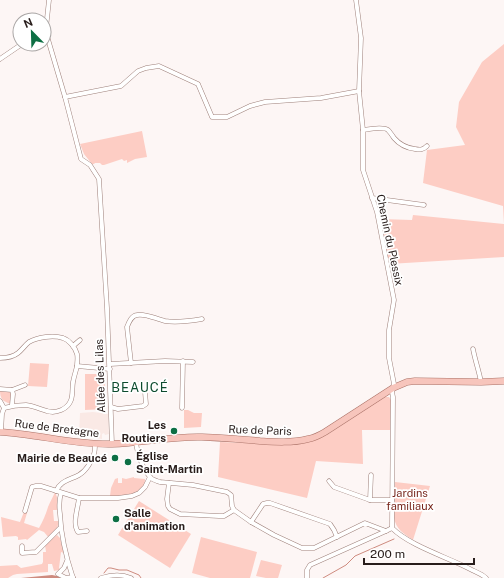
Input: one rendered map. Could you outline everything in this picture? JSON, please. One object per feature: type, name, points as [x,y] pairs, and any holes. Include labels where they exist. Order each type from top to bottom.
[{"type":"main road","name":"Rue de Paris","points":[[112,444],[197,437],[273,442],[308,439],[325,432],[393,388],[407,382],[504,381]]},
{"type":"main road","name":"Rue de Bretagne","points":[[0,432],[95,444],[112,444]]},
{"type":"street","name":"Allée des Lilas","points":[[47,12],[49,0]]},
{"type":"street","name":"Chemin du Plessix","points":[[356,0],[361,38],[358,91],[363,130],[363,170],[377,212],[394,300],[388,330],[389,358],[394,384],[392,392],[392,528]]},
{"type":"street","points":[[0,59],[12,51]]},
{"type":"street","name":"Allée des Lilas","points":[[52,52],[81,159],[90,166],[99,179],[110,367],[112,444]]},
{"type":"street","points":[[65,97],[121,86],[138,71],[159,66],[198,84],[212,117],[227,117],[250,106],[264,102],[321,98],[358,91]]},
{"type":"street","points":[[363,130],[376,128],[388,130],[402,146],[406,148],[420,150],[427,146]]},
{"type":"street","points":[[372,198],[424,205]]},
{"type":"street","points":[[131,363],[127,327],[132,318],[137,315],[165,321],[182,322],[202,319]]},
{"type":"street","points":[[0,358],[12,356],[18,353],[29,342],[52,336],[63,338],[69,342],[78,355],[73,381],[72,398],[70,403],[64,409],[49,412],[26,405],[12,405],[4,408]]},
{"type":"street","points":[[73,346],[80,340]]},
{"type":"street","points":[[473,349],[481,382]]},
{"type":"street","points":[[77,366],[110,367],[131,363],[165,360],[192,362]]},
{"type":"street","points":[[182,408],[183,361]]},
{"type":"street","points":[[0,389],[12,390],[25,385]]},
{"type":"street","points":[[12,390],[12,405]]},
{"type":"street","points":[[111,407],[118,409],[143,406],[146,404],[145,392]]},
{"type":"street","points":[[0,401],[4,408],[0,432]]},
{"type":"street","points":[[136,442],[140,459],[150,477],[155,481],[192,485],[227,492],[231,495],[234,510],[274,536],[302,548],[314,548],[365,523],[386,531]]},
{"type":"street","points":[[56,491],[62,482],[80,474],[89,465],[94,453],[95,444]]},
{"type":"street","points":[[370,500],[371,475]]},
{"type":"street","points":[[25,511],[32,488],[36,486],[41,486],[79,498],[118,498],[132,496],[139,493],[145,487],[150,477]]},
{"type":"street","points":[[329,481],[334,487],[370,500],[392,500]]},
{"type":"street","points":[[169,483],[166,499],[168,506],[170,509],[180,514],[224,516],[234,510]]},
{"type":"street","points":[[61,493],[59,500],[60,528],[67,560],[73,577],[66,578],[58,574],[65,567],[67,560]]},
{"type":"street","points":[[79,498],[75,522],[76,529],[78,532],[87,531]]},
{"type":"street","points":[[251,522],[264,504],[270,503],[330,524],[337,537]]},
{"type":"street","points":[[22,546],[22,553],[36,552],[60,528]]},
{"type":"street","points":[[307,578],[307,570],[310,565],[392,528],[411,542],[461,564],[486,578]]},
{"type":"street","points":[[101,578],[121,576],[131,578]]},
{"type":"shaded area","points":[[93,412],[108,414],[109,434],[102,434],[102,439],[79,435],[80,413]]},
{"type":"shaded area","points":[[52,575],[61,578],[21,578]]},
{"type":"green space","points":[[504,44],[504,224],[503,206],[423,183],[427,150],[465,145],[456,127],[459,102],[482,62]]},
{"type":"green space","points":[[142,131],[147,157],[135,159],[127,163],[127,160],[124,161],[122,159],[104,165],[100,163],[92,164],[84,154],[80,144]]},
{"type":"green space","points":[[413,215],[504,224],[504,257],[389,264],[381,219],[412,220]]},
{"type":"green space","points":[[30,363],[49,364],[47,387],[28,386]]},
{"type":"green space","points":[[85,374],[105,374],[105,409],[85,410]]},
{"type":"green space","points":[[0,390],[10,390],[12,393],[11,404],[2,399],[0,396]]},
{"type":"green space","points":[[384,397],[389,397],[391,400],[390,430],[362,430],[363,464],[316,461],[307,498],[218,477],[220,442],[282,444],[308,442],[328,434]]},
{"type":"green space","points":[[184,410],[194,413],[202,413],[201,427],[184,428]]},
{"type":"green space","points":[[134,477],[145,479],[142,489],[133,494],[110,496],[111,488],[115,479],[118,478],[118,483],[122,483],[122,478],[126,479]]},
{"type":"green space","name":"Jardins familiaux","points":[[395,482],[430,486],[413,540],[401,531],[395,522]]},
{"type":"green space","points":[[55,492],[57,497],[57,510],[53,510],[54,521],[58,521],[58,526],[49,538],[44,532],[39,530],[27,540],[18,540],[18,537],[16,536],[3,537],[1,517],[20,522],[24,512],[27,513],[24,523],[39,528]]},
{"type":"green space","points":[[139,501],[191,534],[170,568],[118,535]]},
{"type":"green space","points":[[57,535],[60,538],[64,553],[61,552],[59,570],[54,571],[52,564],[48,564],[48,572],[17,574],[8,578],[0,578],[0,566],[17,565],[21,568],[42,564],[43,552],[46,552],[45,545]]},
{"type":"green space","points":[[201,537],[257,552],[250,578],[210,578],[192,573]]},
{"type":"green space","points":[[261,560],[282,565],[278,578],[256,576]]},
{"type":"waterway","points":[[323,578],[346,565],[355,556],[394,539]]},
{"type":"waterway","points":[[104,573],[108,568],[127,570],[139,575],[141,578]]},
{"type":"place","name":"Les Routiers","points":[[174,431]]},
{"type":"place","name":"Mairie de Beaucé","points":[[115,458]]},
{"type":"place","name":"Église Saint-Martin","points":[[128,462]]},
{"type":"place","name":"Salle d'animation","points":[[116,519]]},
{"type":"district","name":"BEAUCÉ","points":[[140,387]]}]
